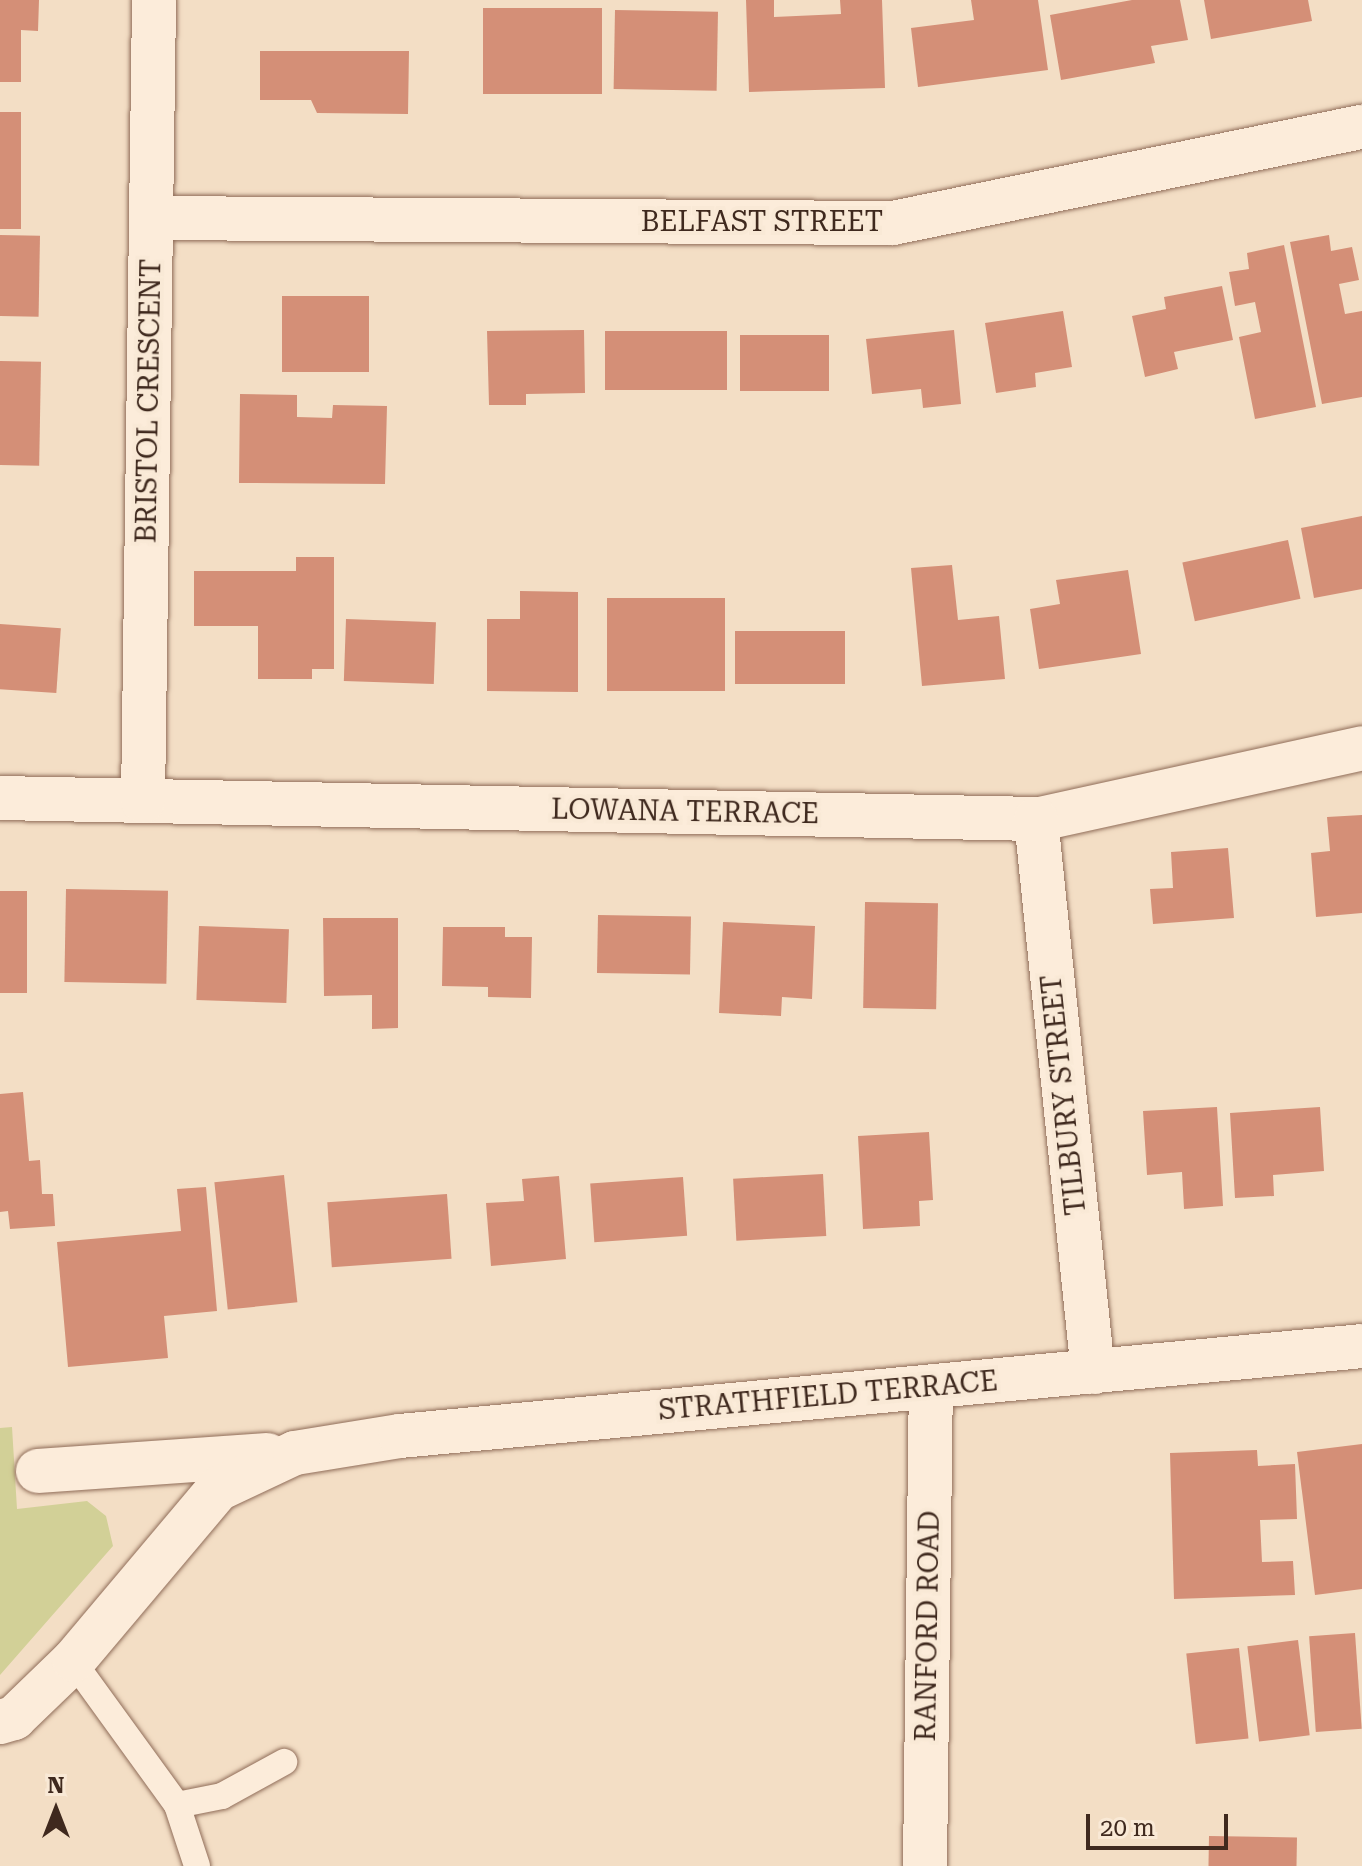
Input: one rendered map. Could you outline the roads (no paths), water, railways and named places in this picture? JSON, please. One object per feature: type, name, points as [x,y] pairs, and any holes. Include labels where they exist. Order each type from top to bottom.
[{"type":"street","name":"BRISTOL CRESCENT","points":[[143,801],[154,0]]},
{"type":"street","name":"BELFAST STREET","points":[[152,218],[893,223],[1362,127]]},
{"type":"street","name":"LOWANA TERRACE","points":[[0,798],[1036,819],[1362,748]]},
{"type":"street","name":"TILBURY STREET","points":[[1036,819],[1093,1372]]},
{"type":"street","name":"STRATHFIELD TERRACE","points":[[38,1471],[295,1453],[400,1436],[1362,1346]]},
{"type":"street","name":"RANFORD ROAD","points":[[925,1866],[931,1387]]},
{"type":"street","name":"STRATHFIELD TERRACE","points":[[0,1722],[14,1718],[72,1660],[218,1489],[295,1453]]},
{"type":"lane","points":[[72,1660],[177,1805],[194,1864]]},
{"type":"lane","points":[[177,1805],[222,1796],[284,1762]]}]
